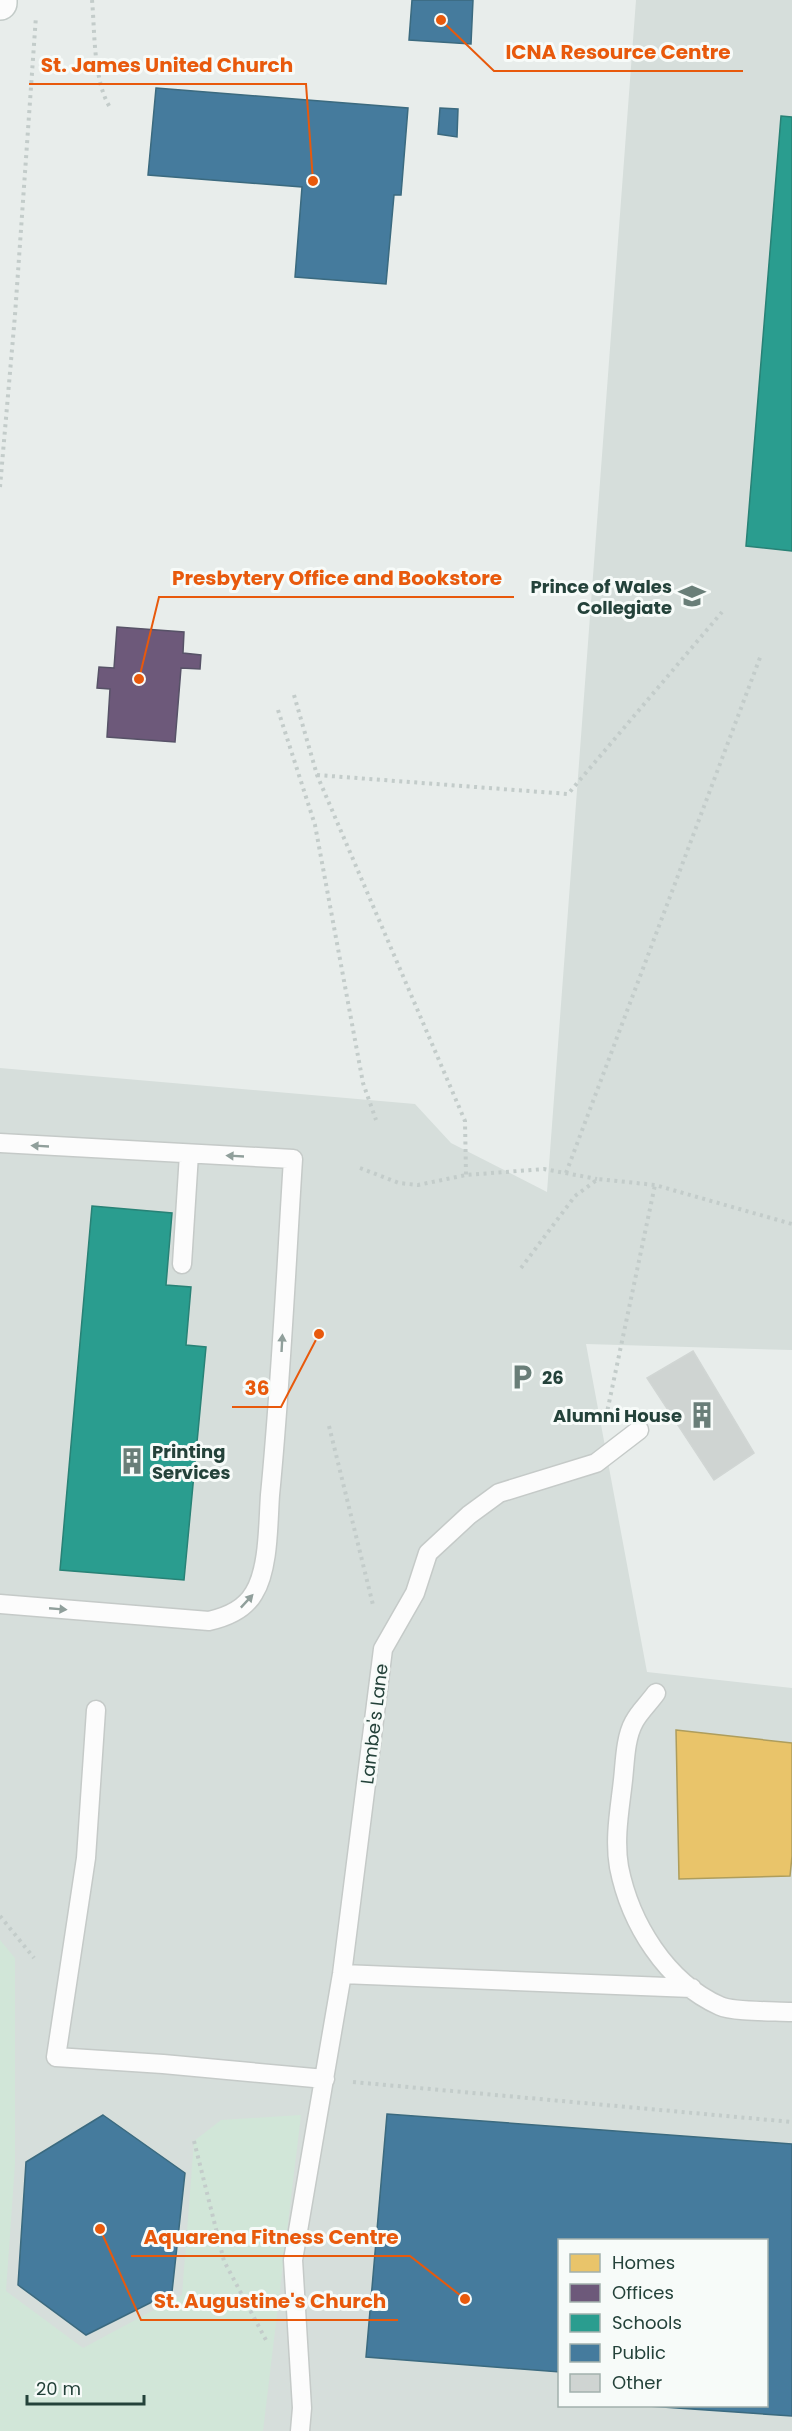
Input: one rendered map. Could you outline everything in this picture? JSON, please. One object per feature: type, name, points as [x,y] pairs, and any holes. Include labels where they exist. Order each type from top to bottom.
[{"type":"lane","points":[[0,1143],[293,1159],[277,1422],[263,1566],[254,1593],[239,1609],[223,1618],[209,1621],[0,1604]]},
{"type":"lane","points":[[182,1264],[189,1154]]},
{"type":"lane","name":"Lambe's Lane","points":[[300,2431],[302,2408],[293,2260],[342,1974],[383,1649],[415,1593],[428,1552],[469,1515],[499,1494],[597,1463],[639,1430]]},
{"type":"lane","points":[[656,1693],[633,1723],[625,1756],[618,1816],[619,1866],[632,1909],[654,1950],[676,1976],[721,2007],[792,2012]]},
{"type":"lane","points":[[96,1710],[86,1858],[56,2057],[325,2079]]},
{"type":"lane","points":[[342,1974],[692,1988]]},
{"type":"path","points":[[92,0],[101,82],[106,101],[111,109]]},
{"type":"path","points":[[0,487],[37,9]]},
{"type":"path","points":[[317,776],[568,795],[722,612]]},
{"type":"path","points":[[566,1173],[761,655]]},
{"type":"path","points":[[294,695],[317,776],[465,1121],[466,1175]]},
{"type":"path","points":[[278,710],[315,825],[363,1083],[376,1120]]},
{"type":"path","points":[[360,1168],[399,1184],[418,1185],[466,1175],[544,1169],[598,1179],[655,1185],[792,1224]]},
{"type":"path","points":[[521,1268],[575,1196],[598,1179]]},
{"type":"path","points":[[597,1463],[655,1185]]},
{"type":"path","points":[[329,1426],[383,1649]]},
{"type":"path","points":[[0,1916],[34,1958]]},
{"type":"path","points":[[325,2079],[792,2122]]},
{"type":"path","points":[[194,2141],[224,2261],[269,2345]]},
{"type":"shaded area","points":[[636,0],[792,0],[792,1350],[586,1344],[647,1672],[792,1688],[792,2431],[0,2431],[0,1068],[415,1104],[451,1143],[547,1192]]},
{"type":"green space","points":[[0,1940],[15,1958],[15,2164],[6,2291],[83,2348],[182,2295],[194,2141],[221,2120],[301,2115],[263,2431],[0,2431]]},
{"type":"building: Homes","points":[[676,1730],[792,1743],[790,1876],[679,1879]]},
{"type":"building: Offices","points":[[117,627],[184,632],[183,653],[201,655],[200,669],[181,668],[175,742],[107,737],[110,689],[97,688],[99,667],[114,668]]},
{"type":"building: Schools","points":[[781,116],[792,117],[792,551],[746,546]]},
{"type":"building: Schools","name":"Printing Services","points":[[92,1206],[172,1213],[166,1285],[191,1287],[186,1345],[206,1347],[184,1580],[60,1570]]},
{"type":"building: Public","points":[[412,0],[473,0],[471,44],[409,40]]},
{"type":"building: Public","points":[[156,88],[408,108],[401,195],[394,195],[386,284],[295,277],[302,187],[148,175]]},
{"type":"building: Public","points":[[440,108],[458,109],[457,137],[438,134]]},
{"type":"building: Public","points":[[387,2114],[792,2144],[792,2416],[662,2407],[768,2407],[768,2239],[558,2239],[558,2372],[366,2357]]},
{"type":"building: Public","points":[[103,2115],[185,2173],[172,2292],[86,2335],[18,2285],[26,2162]]},
{"type":"building: Other","name":"Alumni House","points":[[693,1351],[754,1453],[714,1480],[647,1378]]},
{"type":"place","name":"ICNA Resource Centre","points":[[441,20]]},
{"type":"place","name":"St. James United Church","points":[[313,181]]},
{"type":"place","name":"Prince of Wales Collegiate","points":[[692,596]]},
{"type":"place","name":"Presbytery Office and Bookstore","points":[[139,679]]},
{"type":"place","name":"36","points":[[319,1334]]},
{"type":"place","name":"26","points":[[522,1377]]},
{"type":"place","name":"Alumni House","points":[[702,1415]]},
{"type":"place","name":"Printing Services","points":[[132,1461]]},
{"type":"place","name":"St. Augustine's Church","points":[[100,2229]]},
{"type":"place","name":"Aquarena Fitness Centre","points":[[465,2299]]}]
